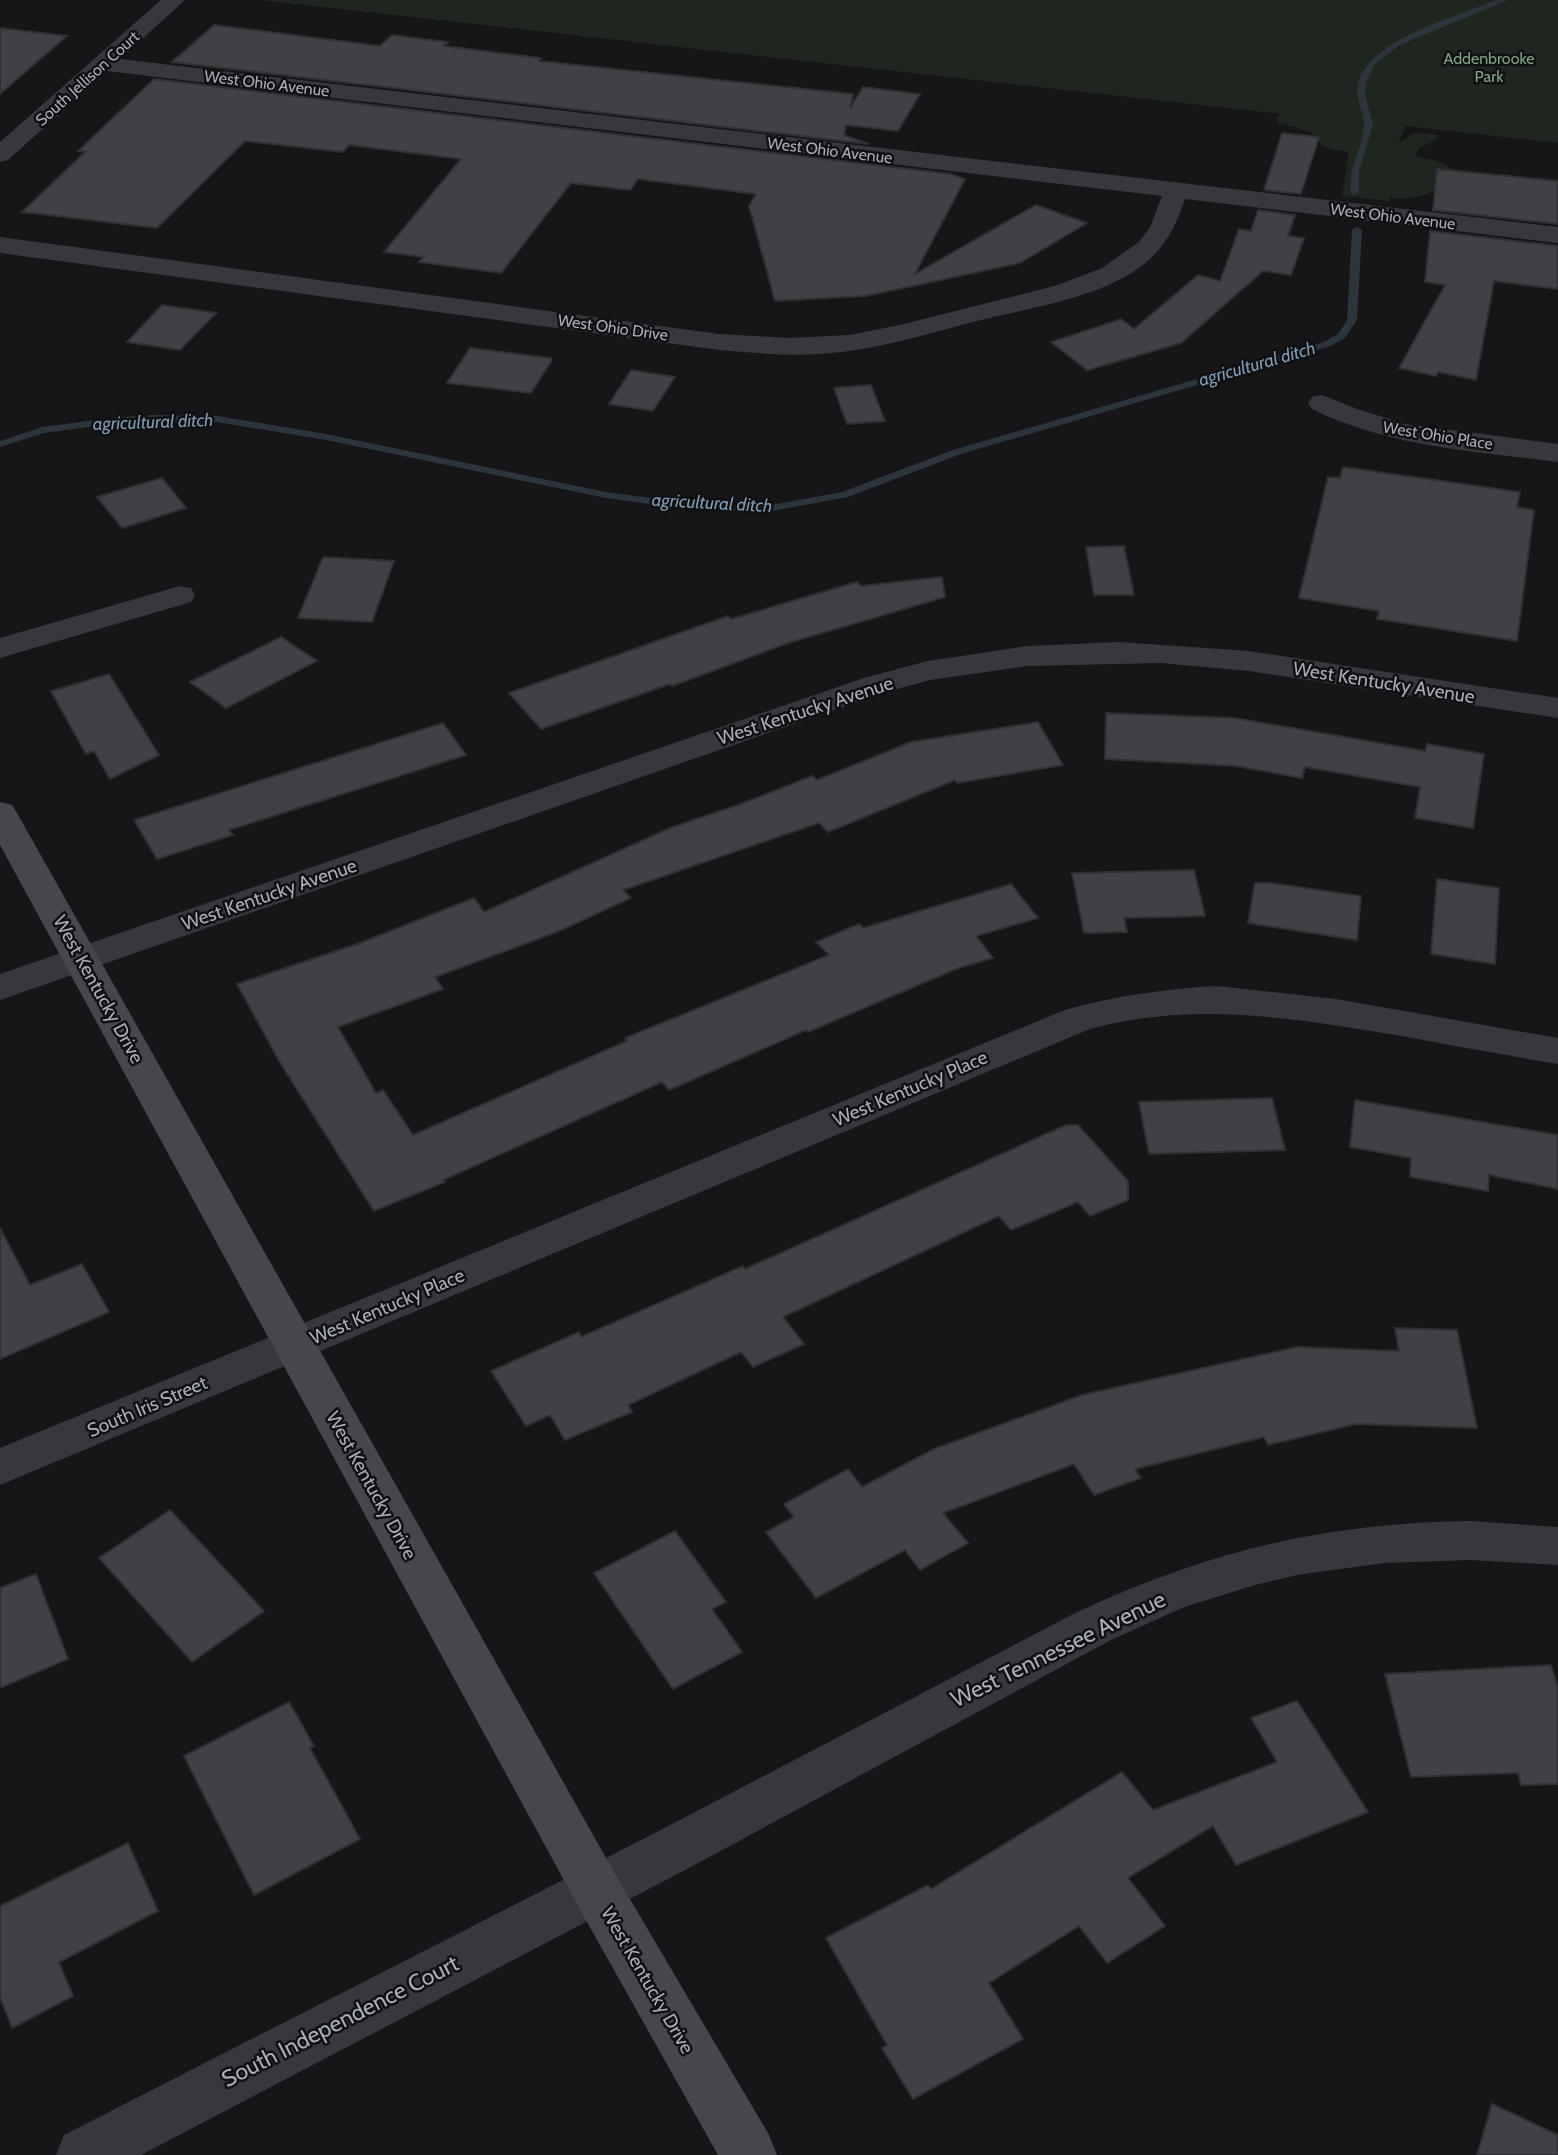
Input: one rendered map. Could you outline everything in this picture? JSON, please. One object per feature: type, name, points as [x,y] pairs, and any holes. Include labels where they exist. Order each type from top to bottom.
[{"type":"street","name":"South Jellison Court","points":[[0,155],[174,0]]},
{"type":"street","name":"West Ohio Avenue","points":[[102,64],[1558,235]]},
{"type":"street","name":"West Ohio Drive","points":[[0,245],[719,342],[820,345],[894,335],[1059,291],[1110,273],[1147,248],[1158,234],[1176,190]]},
{"type":"street","name":"West Ohio Place","points":[[1322,403],[1343,415],[1381,428],[1558,453]]},
{"type":"street","points":[[0,648],[180,594]]},
{"type":"street","name":"West Kentucky Avenue","points":[[0,988],[875,685],[979,662],[1079,653],[1203,656],[1558,708]]},
{"type":"street","name":"West Kentucky Drive","points":[[0,813],[83,958],[596,1889],[749,2155]]},
{"type":"street","name":"West Kentucky Place","points":[[295,1345],[1046,1031],[1111,1010],[1171,1001],[1216,999],[1269,1003],[1558,1051]]},
{"type":"street","name":"South Iris Street","points":[[0,1467],[295,1345]]},
{"type":"street","name":"West Tennessee Avenue","points":[[596,1889],[1094,1626],[1211,1577],[1320,1551],[1389,1544],[1453,1541],[1558,1546]]},
{"type":"street","name":"South Independence Court","points":[[84,2155],[596,1889]]},
{"type":"green space","name":"Addenbrooke Park","points":[[258,0],[1558,0],[1558,143],[1406,126],[1398,144],[1416,132],[1436,135],[1436,140],[1419,148],[1416,156],[1445,165],[1459,177],[1435,191],[1417,197],[1390,197],[1390,201],[1342,196],[1349,152],[1322,145],[1309,131],[1278,123],[1276,119],[1281,114]]},
{"type":"building","points":[[214,25],[380,46],[392,35],[448,42],[444,46],[541,58],[539,61],[853,94],[850,108],[863,87],[920,94],[898,131],[846,125],[844,135],[869,144],[172,62]]},
{"type":"building","points":[[0,28],[67,36],[0,94]]},
{"type":"building","points":[[154,79],[951,174],[965,179],[915,274],[1036,205],[1087,223],[1020,263],[866,296],[775,301],[749,206],[756,194],[638,179],[630,190],[571,183],[501,273],[419,262],[423,257],[384,252],[461,159],[349,145],[343,152],[245,141],[157,228],[22,212],[85,152],[78,151]]},
{"type":"building","points":[[1282,133],[1319,137],[1301,194],[1264,190]]},
{"type":"building","points":[[1437,169],[1558,181],[1558,224],[1433,210]]},
{"type":"building","points":[[1258,210],[1295,215],[1288,236],[1304,238],[1291,275],[1263,271],[1181,343],[1085,371],[1087,370],[1051,342],[1121,319],[1134,329],[1198,275],[1220,281],[1239,229],[1251,231]]},
{"type":"building","points":[[1430,231],[1558,246],[1558,289],[1494,281],[1476,380],[1438,372],[1436,376],[1399,368],[1445,285],[1425,282]]},
{"type":"building","points":[[162,305],[216,313],[180,350],[127,342]]},
{"type":"building","points":[[470,348],[552,360],[531,393],[447,383]]},
{"type":"building","points":[[631,370],[675,377],[653,411],[609,404]]},
{"type":"building","points":[[871,385],[885,421],[847,424],[834,388]]},
{"type":"building","points":[[1343,467],[1520,492],[1517,507],[1534,510],[1517,641],[1377,619],[1379,611],[1299,598],[1328,477],[1340,478]]},
{"type":"building","points":[[162,478],[186,508],[122,528],[97,497]]},
{"type":"building","points":[[1124,546],[1134,595],[1094,595],[1086,547]]},
{"type":"building","points":[[323,557],[394,561],[372,622],[298,618]]},
{"type":"building","points":[[942,577],[945,597],[788,643],[672,686],[670,684],[541,729],[509,693],[728,616],[731,619],[857,582],[861,586]]},
{"type":"building","points":[[281,637],[317,661],[226,708],[190,682]]},
{"type":"building","points":[[109,674],[159,755],[110,779],[94,751],[86,754],[51,691]]},
{"type":"building","points":[[1106,713],[1235,718],[1425,751],[1427,744],[1484,754],[1473,828],[1415,818],[1420,787],[1305,767],[1302,778],[1236,766],[1105,759]]},
{"type":"building","points":[[1038,722],[1063,765],[957,783],[955,780],[828,832],[819,823],[623,890],[631,898],[557,932],[435,977],[443,989],[338,1027],[376,1093],[383,1090],[413,1135],[627,1041],[625,1038],[829,955],[816,942],[859,924],[863,928],[1011,884],[1038,918],[976,936],[993,958],[956,969],[808,1032],[806,1030],[669,1090],[662,1082],[443,1180],[445,1182],[374,1211],[279,1061],[237,984],[360,943],[474,898],[484,912],[670,828],[812,776],[817,780],[911,742]]},
{"type":"building","points":[[443,723],[466,755],[229,830],[233,835],[157,859],[134,820]]},
{"type":"building","points":[[1194,870],[1205,916],[1124,918],[1127,932],[1084,933],[1072,873]]},
{"type":"building","points":[[1437,879],[1499,888],[1495,964],[1431,954]]},
{"type":"building","points":[[1255,883],[1361,896],[1357,940],[1248,923]]},
{"type":"building","points":[[1272,1098],[1285,1150],[1149,1154],[1139,1102]]},
{"type":"building","points":[[1355,1100],[1558,1135],[1558,1189],[1489,1175],[1488,1191],[1410,1177],[1411,1158],[1350,1147]]},
{"type":"building","points":[[1066,1125],[1078,1125],[1128,1181],[1128,1200],[1090,1216],[1078,1202],[1011,1230],[999,1216],[783,1317],[804,1344],[753,1367],[741,1352],[628,1405],[632,1412],[565,1440],[550,1415],[526,1426],[491,1371],[579,1332],[581,1337],[743,1266],[745,1269]]},
{"type":"building","points":[[0,1228],[30,1285],[82,1264],[109,1312],[0,1359]]},
{"type":"building","points":[[1395,1328],[1457,1330],[1477,1428],[1356,1424],[1268,1445],[1264,1437],[1135,1469],[1141,1478],[1094,1495],[1074,1464],[943,1513],[968,1543],[920,1570],[905,1550],[816,1598],[766,1532],[794,1517],[784,1504],[848,1469],[862,1487],[934,1449],[1082,1395],[1297,1347],[1399,1351]]},
{"type":"building","points":[[170,1510],[264,1611],[192,1662],[99,1558]]},
{"type":"building","points":[[675,1531],[726,1602],[712,1609],[742,1652],[673,1689],[594,1573]]},
{"type":"building","points":[[36,1574],[68,1659],[0,1688],[0,1588]]},
{"type":"building","points":[[1551,1665],[1558,1688],[1558,1784],[1521,1785],[1518,1773],[1411,1777],[1385,1674]]},
{"type":"building","points":[[1297,1701],[1368,1812],[1236,1865],[1213,1826],[1128,1878],[1165,1926],[1107,1963],[1079,1926],[989,1983],[1023,2039],[913,2099],[882,2048],[887,2045],[826,1938],[928,1885],[931,1889],[1122,1772],[1153,1810],[1277,1762],[1251,1718]]},
{"type":"building","points":[[289,1702],[314,1746],[310,1748],[360,1839],[254,1895],[184,1756]]},
{"type":"building","points":[[128,1843],[158,1911],[59,1962],[73,1996],[12,2028],[0,1997],[0,1906]]},
{"type":"building","points":[[1492,2104],[1558,2135],[1558,2155],[1477,2155]]},
{"type":"waterway","name":"agricultural ditch","points":[[1355,193],[1355,171],[1369,125],[1361,93],[1362,83],[1372,63],[1397,43],[1504,0]]},
{"type":"waterway","name":"agricultural ditch","points":[[0,444],[42,430],[110,421],[152,418],[217,419],[326,437],[606,495],[679,505],[766,509],[844,495],[957,452],[1327,344],[1342,336],[1352,320],[1357,230]]}]
